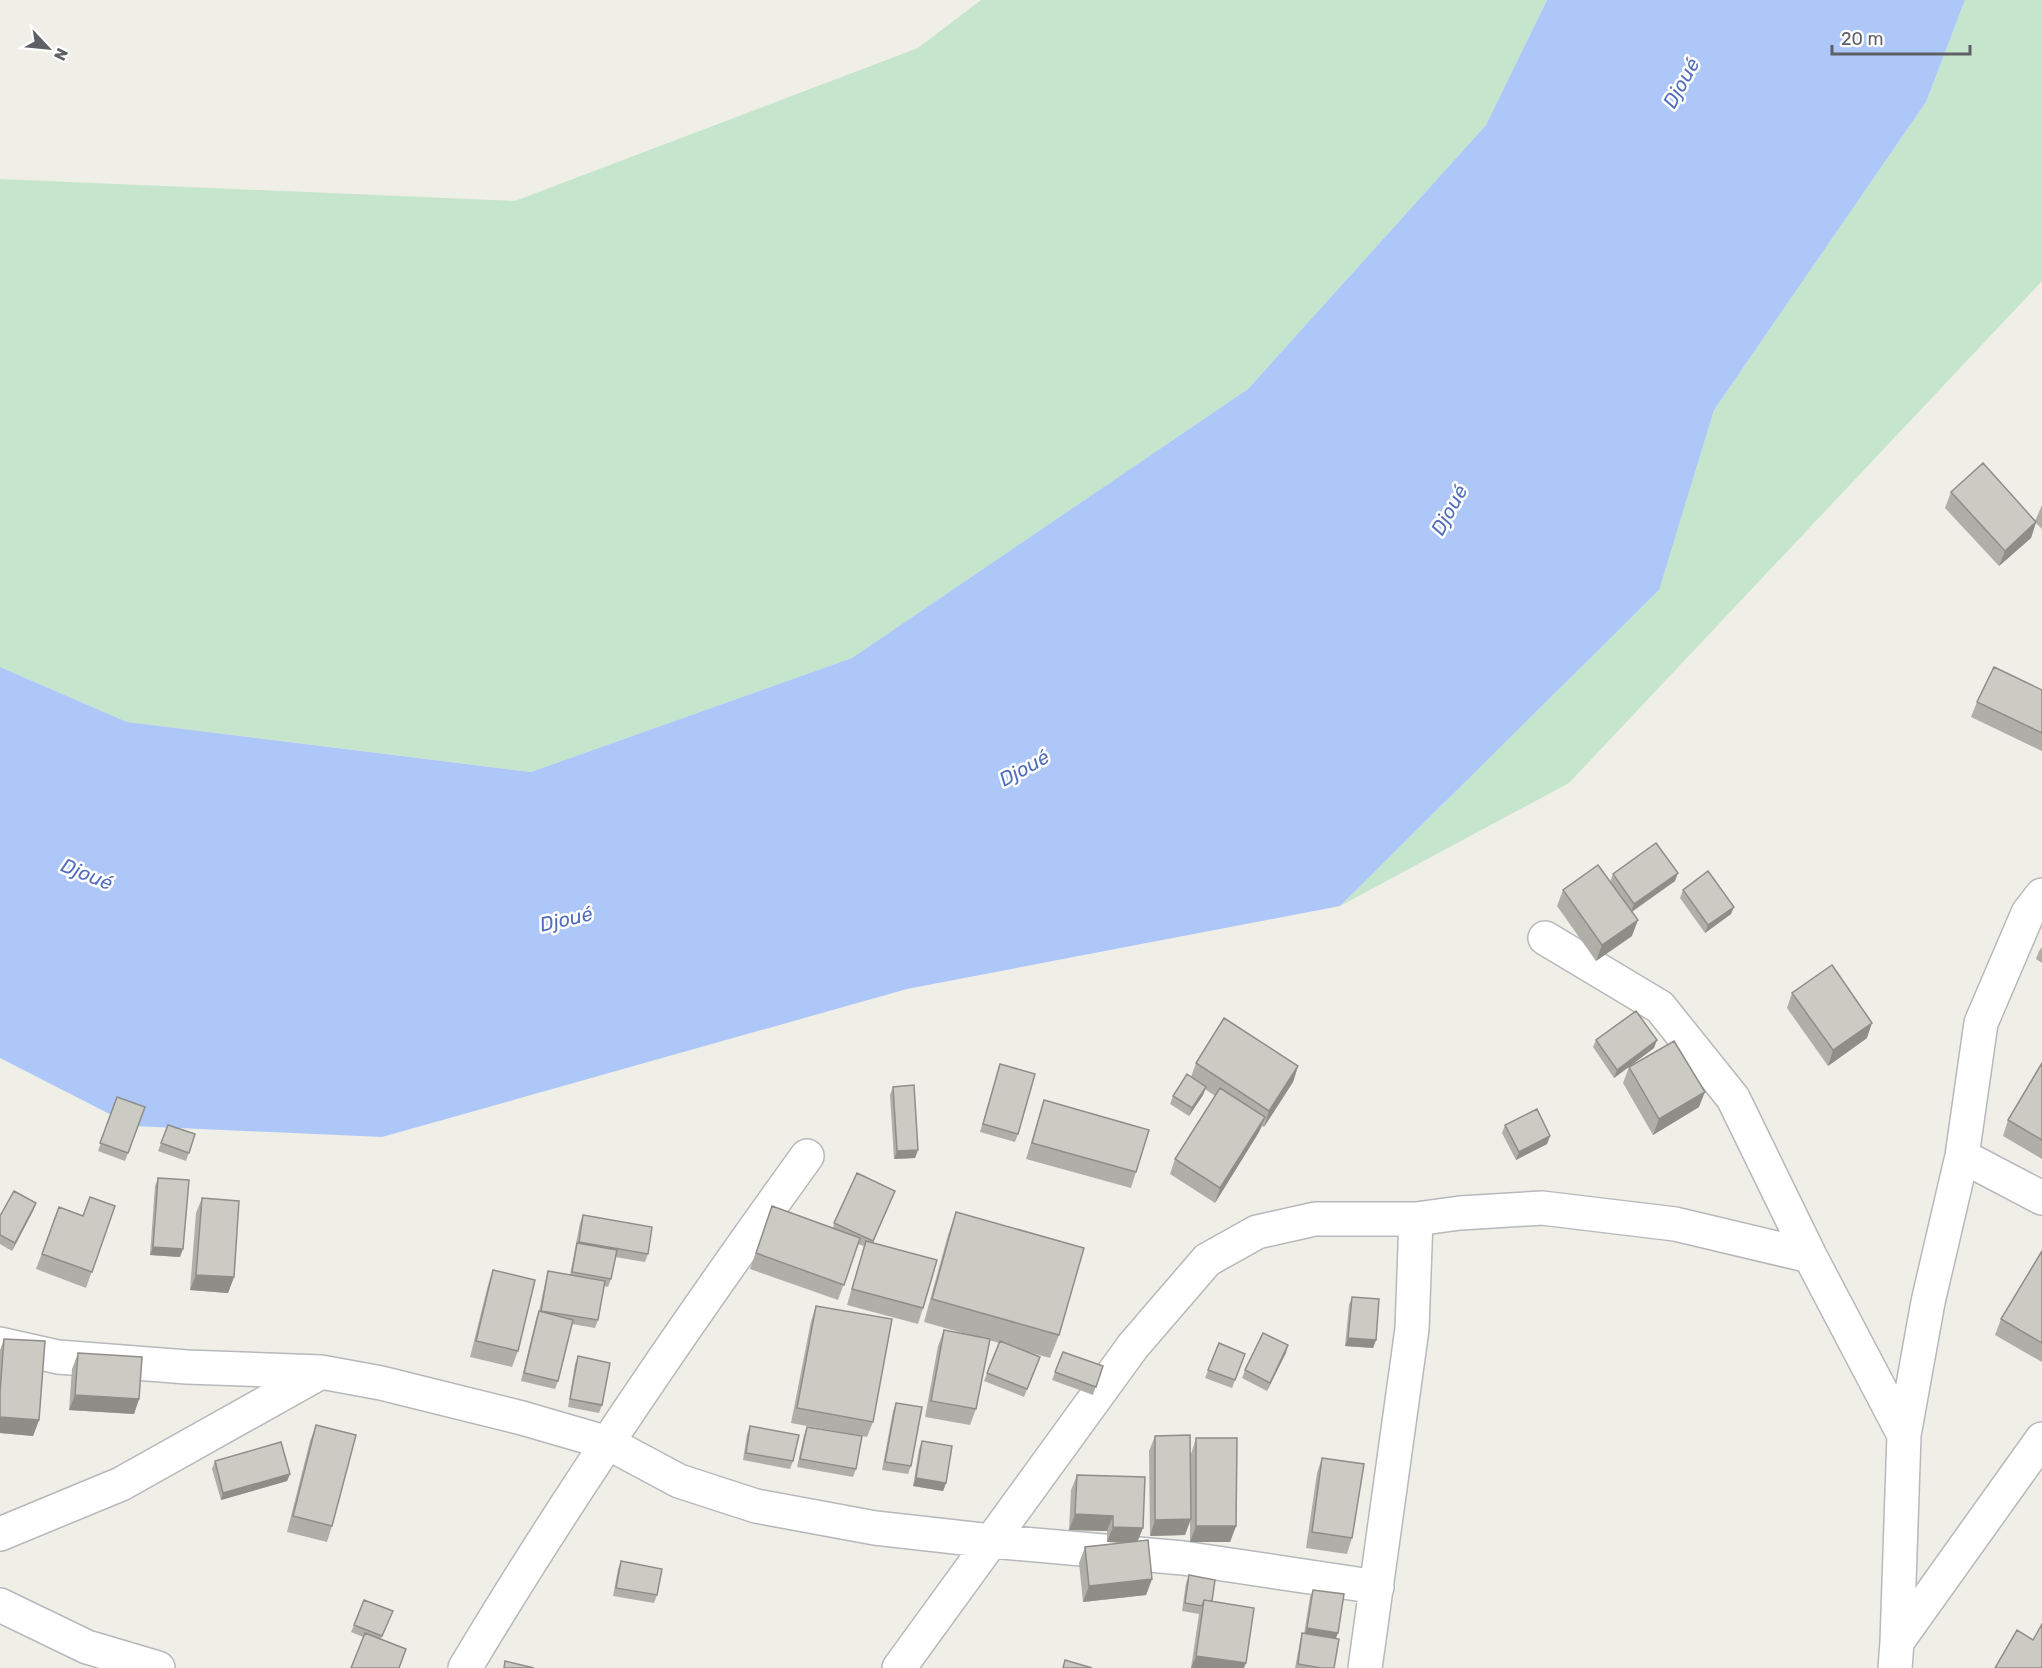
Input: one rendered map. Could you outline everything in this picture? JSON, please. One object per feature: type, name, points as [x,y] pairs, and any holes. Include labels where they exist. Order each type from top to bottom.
[{"type":"street","points":[[1896,1655],[1904,1435],[1928,1302],[1962,1156],[1981,1023],[2028,913],[2042,895]]},
{"type":"street","points":[[1545,938],[1660,1007],[1733,1098],[1810,1256],[1904,1435]]},
{"type":"street","points":[[465,1668],[515,1585],[608,1443],[720,1277],[807,1156]]},
{"type":"street","points":[[1962,1156],[2042,1198]]},
{"type":"street","points":[[899,1668],[1133,1346],[1207,1260],[1257,1232],[1315,1219],[1416,1219],[1542,1208],[1675,1224],[1810,1256]]},
{"type":"street","points":[[1365,1668],[1412,1329],[1416,1219]]},
{"type":"street","points":[[0,1344],[58,1357],[187,1367],[321,1372],[392,1385],[522,1418],[608,1443],[679,1481],[756,1506],[875,1528],[1183,1558],[1377,1587]]},
{"type":"street","points":[[0,1534],[121,1484],[321,1372]]},
{"type":"street","points":[[1896,1655],[2042,1439]]},
{"type":"street","points":[[0,1605],[87,1647],[158,1668]]},
{"type":"green space","points":[[981,0],[1547,0],[1486,125],[1248,389],[852,658],[531,772],[127,722],[0,667],[0,179],[515,201],[918,48]]},
{"type":"green space","points":[[1965,0],[2042,0],[2042,281],[1569,783],[1340,906],[1658,591],[1714,410],[1926,102]]},
{"type":"water","name":"Djoué","points":[[1547,0],[1965,0],[1926,102],[1714,410],[1659,590],[1340,906],[907,989],[382,1137],[133,1126],[0,1058],[0,667],[127,722],[531,772],[852,658],[1248,389],[1486,125]]},
{"type":"building","points":[[1983,463],[2036,522],[2005,551],[1951,492]]},
{"type":"building","points":[[1994,667],[2042,690],[2042,733],[1977,702]]},
{"type":"building","points":[[1656,843],[1678,873],[1634,904],[1613,874]]},
{"type":"building","points":[[1598,865],[1638,920],[1602,945],[1563,890]]},
{"type":"building","points":[[1708,871],[1734,907],[1708,925],[1683,890]]},
{"type":"building","points":[[1832,965],[1872,1023],[1833,1050],[1792,993]]},
{"type":"building","points":[[1636,1011],[1657,1040],[1617,1070],[1596,1040]]},
{"type":"building","points":[[1224,1018],[1298,1066],[1269,1111],[1196,1063]]},
{"type":"building","points":[[1674,1041],[1705,1092],[1659,1119],[1629,1067]]},
{"type":"building","points":[[2042,1063],[2042,1140],[2008,1120]]},
{"type":"building","points":[[1000,1064],[1035,1074],[1018,1134],[983,1124]]},
{"type":"building","points":[[1187,1074],[1206,1087],[1192,1108],[1173,1096]]},
{"type":"building","points":[[914,1085],[918,1150],[897,1151],[893,1087]]},
{"type":"building","points":[[1220,1088],[1265,1117],[1220,1188],[1175,1159]]},
{"type":"building","points":[[117,1097],[145,1107],[128,1153],[100,1143]]},
{"type":"building","points":[[1044,1100],[1149,1130],[1136,1172],[1032,1143]]},
{"type":"building","points":[[1537,1109],[1550,1136],[1519,1152],[1505,1125]]},
{"type":"building","points":[[168,1125],[195,1134],[189,1153],[161,1143]]},
{"type":"building","points":[[857,1173],[895,1191],[873,1241],[834,1223]]},
{"type":"building","points":[[158,1178],[189,1180],[183,1249],[153,1247]]},
{"type":"building","points":[[14,1191],[36,1203],[15,1243],[0,1235],[0,1216]]},
{"type":"building","points":[[90,1197],[115,1206],[92,1272],[42,1254],[59,1207],[83,1216]]},
{"type":"building","points":[[202,1198],[239,1201],[234,1277],[196,1275]]},
{"type":"building","points":[[772,1206],[860,1238],[844,1285],[756,1253]]},
{"type":"building","points":[[956,1212],[1084,1248],[1059,1335],[932,1299]]},
{"type":"building","points":[[583,1215],[652,1227],[648,1254],[579,1242]]},
{"type":"building","points":[[866,1241],[937,1260],[923,1308],[852,1289]]},
{"type":"building","points":[[577,1243],[617,1250],[611,1279],[572,1272]]},
{"type":"building","points":[[2042,1251],[2042,1343],[2001,1319]]},
{"type":"building","points":[[493,1270],[535,1280],[518,1351],[476,1341]]},
{"type":"building","points":[[548,1271],[605,1281],[598,1320],[541,1311]]},
{"type":"building","points":[[1352,1297],[1379,1299],[1376,1340],[1348,1338]]},
{"type":"building","points":[[816,1306],[892,1319],[873,1422],[797,1408]]},
{"type":"building","points":[[539,1311],[573,1320],[558,1381],[524,1373]]},
{"type":"building","points":[[944,1330],[990,1339],[976,1409],[931,1401]]},
{"type":"building","points":[[1263,1333],[1288,1345],[1270,1383],[1245,1370]]},
{"type":"building","points":[[4,1339],[45,1341],[39,1420],[0,1417]]},
{"type":"building","points":[[1000,1341],[1040,1357],[1027,1389],[987,1373]]},
{"type":"building","points":[[1219,1343],[1245,1354],[1235,1380],[1208,1370]]},
{"type":"building","points":[[1063,1352],[1103,1366],[1096,1387],[1055,1372]]},
{"type":"building","points":[[78,1353],[142,1357],[139,1399],[75,1395]]},
{"type":"building","points":[[578,1356],[610,1363],[602,1405],[570,1399]]},
{"type":"building","points":[[896,1403],[922,1407],[911,1466],[885,1462]]},
{"type":"building","points":[[316,1425],[356,1435],[332,1526],[293,1516]]},
{"type":"building","points":[[750,1426],[799,1435],[793,1461],[746,1453]]},
{"type":"building","points":[[807,1427],[862,1436],[856,1469],[800,1459]]},
{"type":"building","points":[[1190,1435],[1191,1519],[1155,1520],[1155,1436]]},
{"type":"building","points":[[1196,1438],[1237,1438],[1236,1526],[1196,1526]]},
{"type":"building","points":[[922,1441],[952,1446],[946,1483],[916,1478]]},
{"type":"building","points":[[281,1442],[290,1474],[223,1493],[215,1461]]},
{"type":"building","points":[[1322,1458],[1364,1464],[1352,1538],[1312,1532]]},
{"type":"building","points":[[1077,1475],[1145,1477],[1143,1528],[1113,1527],[1113,1516],[1075,1514]]},
{"type":"building","points":[[1148,1540],[1152,1579],[1089,1586],[1085,1547]]},
{"type":"building","points":[[621,1561],[662,1569],[657,1595],[616,1588]]},
{"type":"building","points":[[1189,1575],[1215,1580],[1212,1601],[1204,1600],[1202,1606],[1185,1603]]},
{"type":"building","points":[[1313,1590],[1344,1594],[1338,1633],[1307,1628]]},
{"type":"building","points":[[364,1600],[393,1611],[382,1636],[354,1625]]},
{"type":"building","points":[[1204,1600],[1254,1608],[1246,1663],[1196,1656]]},
{"type":"building","points":[[2042,1624],[2042,1668],[1995,1668],[2017,1630],[2033,1640]]},
{"type":"building","points":[[365,1633],[406,1649],[399,1668],[351,1668]]},
{"type":"building","points":[[1302,1633],[1339,1639],[1334,1668],[1298,1664]]},
{"type":"building","points":[[1065,1660],[1092,1668],[1063,1668]]},
{"type":"building","points":[[505,1661],[534,1668],[504,1668]]}]
